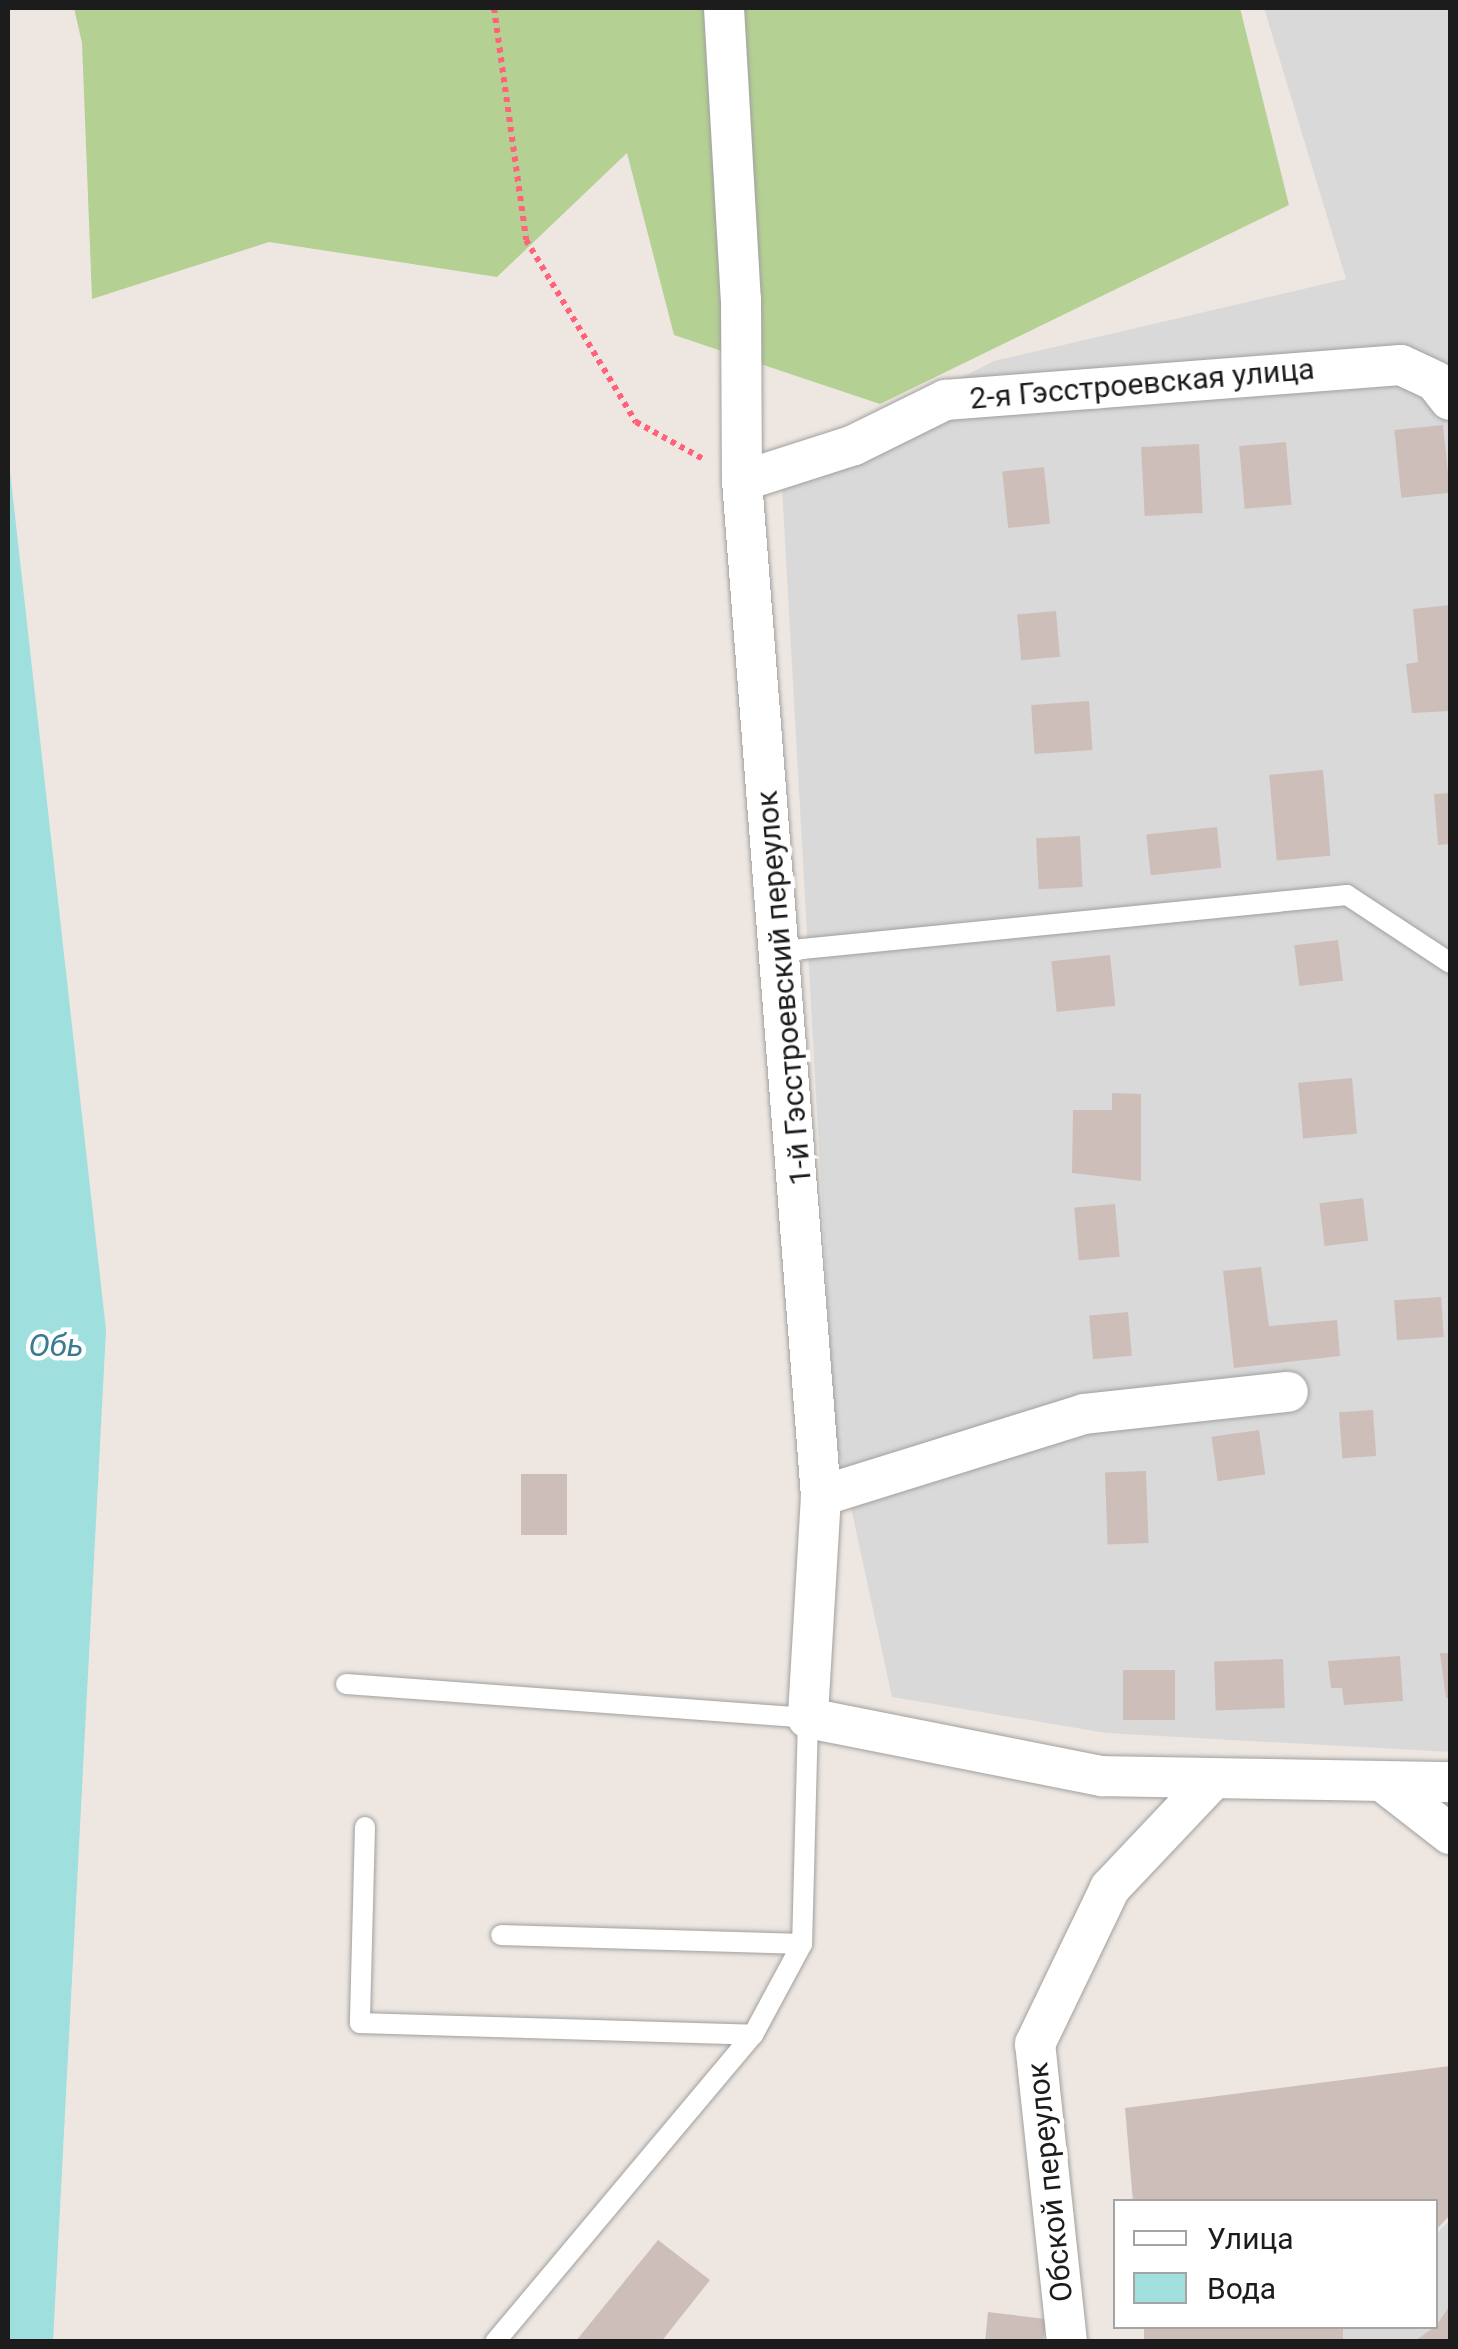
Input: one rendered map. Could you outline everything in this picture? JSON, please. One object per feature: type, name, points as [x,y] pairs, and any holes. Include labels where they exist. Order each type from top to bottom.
[{"type":"street","name":"1-й Гэсстроевский переулок","points":[[724,8],[741,299],[742,481],[782,951],[820,1496],[808,1718]]},
{"type":"street","name":"2-я Гэсстроевская улица","points":[[742,481],[854,445],[946,400],[1402,365],[1443,391]]},
{"type":"street","points":[[820,1496],[1084,1414],[1288,1392]]},
{"type":"street","points":[[808,1718],[1102,1776],[1387,1785],[1450,1782]]},
{"type":"street","name":"Обской переулок","points":[[1066,2342],[1036,2044],[1110,1888],[1212,1780]]},
{"type":"street","points":[[1387,1785],[1450,1834]]},
{"type":"lane","points":[[782,951],[1347,895],[1450,963]]},
{"type":"lane","points":[[346,1684],[808,1718],[802,1944],[753,2035],[494,2342]]},
{"type":"lane","points":[[365,1827],[360,2023],[753,2035]]},
{"type":"lane","points":[[501,1935],[802,1944]]},
{"type":"path","points":[[494,8],[526,240],[636,422],[742,481]]},
{"type":"shaded area","points":[[1264,8],[1450,8],[1450,1752],[1106,1733],[892,1697],[835,1434],[781,469],[994,361],[1346,279]]},
{"type":"shaded area","points":[[1450,2220],[1450,2341],[1321,2342],[1335,2329],[1438,2329],[1438,2232]]},
{"type":"green space","points":[[74,8],[1240,8],[1289,205],[880,404],[674,335],[627,153],[497,277],[269,242],[92,299],[82,43]]},
{"type":"water","name":"Обь","points":[[8,453],[106,1330],[53,2342],[8,2341]]},
{"type":"building","points":[[1443,425],[1450,493],[1401,498],[1394,430]]},
{"type":"building","points":[[1286,442],[1291,505],[1245,509],[1239,446]]},
{"type":"building","points":[[1199,444],[1203,513],[1145,516],[1141,447]]},
{"type":"building","points":[[1044,467],[1050,524],[1008,528],[1002,471]]},
{"type":"building","points":[[1450,605],[1450,711],[1412,713],[1406,664],[1418,662],[1413,609]]},
{"type":"building","points":[[1056,611],[1060,657],[1021,660],[1017,614]]},
{"type":"building","points":[[1089,701],[1092,750],[1035,754],[1031,705]]},
{"type":"building","points":[[1323,770],[1330,856],[1277,860],[1269,775]]},
{"type":"building","points":[[1450,793],[1450,844],[1438,845],[1434,794]]},
{"type":"building","points":[[1217,827],[1221,868],[1151,875],[1146,834]]},
{"type":"building","points":[[1080,836],[1083,887],[1039,889],[1036,838]]},
{"type":"building","points":[[1338,940],[1343,981],[1299,986],[1294,945]]},
{"type":"building","points":[[1110,955],[1115,1006],[1057,1012],[1051,961]]},
{"type":"building","points":[[1352,1078],[1357,1134],[1303,1138],[1298,1083]]},
{"type":"building","points":[[1112,1093],[1141,1094],[1141,1181],[1072,1173],[1073,1110],[1112,1110]]},
{"type":"building","points":[[1363,1198],[1368,1241],[1325,1246],[1319,1203]]},
{"type":"building","points":[[1115,1204],[1120,1257],[1079,1260],[1074,1208]]},
{"type":"building","points":[[1261,1267],[1269,1326],[1337,1320],[1340,1356],[1234,1368],[1223,1271]]},
{"type":"building","points":[[1441,1297],[1444,1337],[1397,1340],[1394,1300]]},
{"type":"building","points":[[1128,1312],[1132,1356],[1093,1359],[1089,1315]]},
{"type":"building","points":[[1373,1410],[1376,1456],[1342,1458],[1339,1412]]},
{"type":"building","points":[[1259,1430],[1265,1475],[1218,1481],[1211,1437]]},
{"type":"building","points":[[1146,1471],[1149,1543],[1108,1544],[1105,1472]]},
{"type":"building","points":[[521,1474],[567,1474],[567,1535],[521,1535]]},
{"type":"building","points":[[1440,1653],[1450,1653],[1450,1698],[1446,1698]]},
{"type":"building","points":[[1400,1656],[1403,1701],[1344,1705],[1342,1688],[1331,1688],[1328,1661]]},
{"type":"building","points":[[1283,1659],[1285,1708],[1216,1710],[1214,1661]]},
{"type":"building","points":[[1123,1670],[1175,1670],[1175,1720],[1123,1720]]},
{"type":"building","points":[[1450,2066],[1450,2215],[1438,2228],[1438,2199],[1133,2199],[1125,2108]]},
{"type":"building","points":[[658,2240],[710,2280],[661,2342],[575,2342]]},
{"type":"building","points":[[1450,2305],[1450,2342],[1413,2342],[1438,2329]]},
{"type":"building","points":[[988,2312],[1046,2319],[1043,2342],[985,2342]]},
{"type":"building","points":[[1144,2329],[1343,2329],[1343,2342],[1144,2342]]}]
